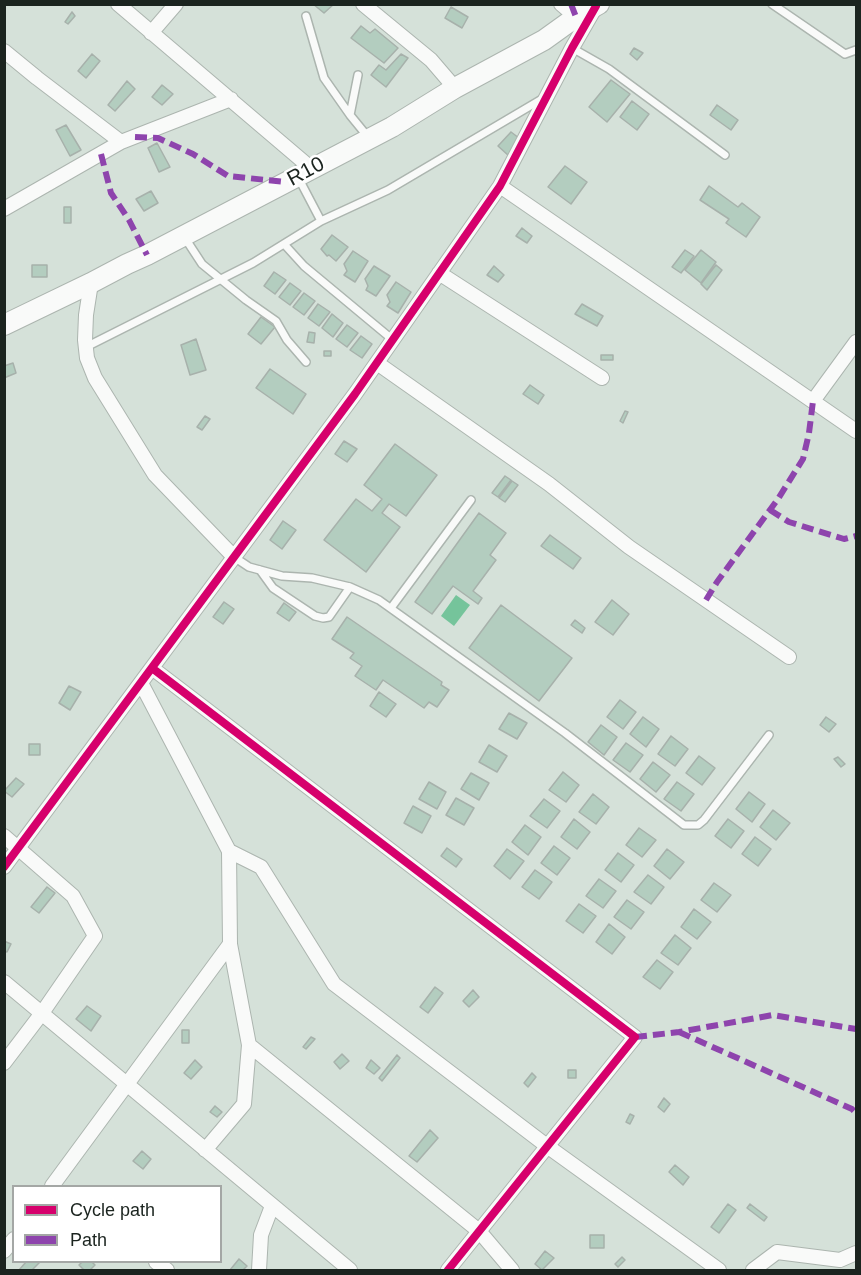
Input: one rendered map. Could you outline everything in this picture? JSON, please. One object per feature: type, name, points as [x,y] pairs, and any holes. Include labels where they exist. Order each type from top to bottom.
[{"type":"main road","name":"R10","points":[[4,325],[91,283],[392,128],[455,88],[544,40],[568,11],[597,5]]},
{"type":"street","points":[[118,4],[231,99],[305,172]]},
{"type":"street","points":[[152,33],[176,4]]},
{"type":"street","points":[[363,4],[431,60],[455,88]]},
{"type":"street","points":[[4,867],[355,394],[500,186],[597,5]]},
{"type":"street","points":[[4,51],[121,142]]},
{"type":"street","points":[[4,209],[121,142],[231,99]]},
{"type":"street","points":[[500,186],[856,431]]},
{"type":"street","points":[[439,273],[602,378]]},
{"type":"street","points":[[91,283],[86,315],[86,347],[87,358],[95,378],[155,475],[234,557]]},
{"type":"street","points":[[813,401],[856,342]]},
{"type":"street","points":[[377,363],[549,484],[629,547],[789,657]]},
{"type":"street","points":[[152,669],[635,1037],[448,1270]]},
{"type":"street","points":[[141,683],[229,851],[230,944],[249,1045],[244,1104],[205,1149]]},
{"type":"street","points":[[4,836],[73,896],[95,936],[4,1063]]},
{"type":"street","points":[[229,851],[261,867],[334,984],[547,1146],[719,1270]]},
{"type":"street","points":[[58,1184],[127,1084],[230,944]]},
{"type":"street","points":[[4,982],[350,1270]]},
{"type":"street","points":[[249,1045],[479,1231],[512,1270]]},
{"type":"street","points":[[260,1270],[261,1235],[272,1206]]},
{"type":"street","points":[[753,1270],[777,1252],[840,1260],[856,1253]]},
{"type":"lane","points":[[772,4],[845,54],[856,50]]},
{"type":"lane","points":[[306,16],[324,78],[369,139]]},
{"type":"lane","points":[[572,48],[609,69],[725,155]]},
{"type":"lane","points":[[350,115],[358,75]]},
{"type":"lane","points":[[86,347],[253,263],[321,221],[388,190],[548,96]]},
{"type":"lane","points":[[305,172],[321,221]]},
{"type":"lane","points":[[183,236],[202,264],[276,321],[286,340],[306,362]]},
{"type":"lane","points":[[284,244],[304,266],[393,340]]},
{"type":"lane","points":[[391,608],[471,500]]},
{"type":"lane","points":[[234,557],[249,567],[282,576],[312,578],[350,587],[379,600],[565,733],[684,825],[698,825],[704,820],[769,735]]},
{"type":"lane","points":[[260,570],[273,588],[315,616],[323,618],[329,616],[350,587]]},
{"type":"shaded area","points":[[456,595],[470,605],[454,626],[441,616]]},
{"type":"building","points":[[313,4],[334,4],[324,13]]},
{"type":"building","points":[[451,7],[468,17],[462,28],[445,18]]},
{"type":"building","points":[[72,12],[75,16],[68,24],[65,22]]},
{"type":"building","points":[[361,26],[370,33],[375,29],[398,48],[384,63],[351,38]]},
{"type":"building","points":[[634,48],[643,53],[637,60],[630,54]]},
{"type":"building","points":[[92,54],[100,61],[86,78],[78,71]]},
{"type":"building","points":[[401,54],[408,58],[386,87],[371,75],[379,65],[386,70]]},
{"type":"building","points":[[611,80],[630,94],[607,122],[589,107]]},
{"type":"building","points":[[127,81],[135,89],[115,111],[108,105]]},
{"type":"building","points":[[162,85],[173,94],[162,105],[152,97]]},
{"type":"building","points":[[632,101],[649,114],[637,130],[620,117]]},
{"type":"building","points":[[717,105],[738,120],[731,130],[710,115]]},
{"type":"building","points":[[66,125],[81,150],[70,156],[56,130]]},
{"type":"building","points":[[511,132],[523,141],[509,156],[498,146]]},
{"type":"building","points":[[157,143],[170,167],[159,172],[148,148]]},
{"type":"building","points":[[565,166],[587,182],[571,204],[548,187]]},
{"type":"building","points":[[709,186],[738,207],[742,203],[760,217],[746,237],[726,223],[729,219],[700,200]]},
{"type":"building","points":[[151,191],[158,203],[144,211],[136,199]]},
{"type":"building","points":[[64,207],[71,207],[71,223],[64,223]]},
{"type":"building","points":[[522,228],[532,236],[527,243],[516,236]]},
{"type":"building","points":[[332,235],[348,247],[336,261],[321,249]]},
{"type":"building","points":[[685,250],[694,256],[681,273],[672,267]]},
{"type":"building","points":[[701,250],[716,262],[701,283],[685,270]]},
{"type":"building","points":[[353,251],[368,261],[355,282],[344,275],[347,271],[344,264]]},
{"type":"building","points":[[32,265],[47,265],[47,277],[32,277]]},
{"type":"building","points":[[716,265],[722,270],[707,290],[701,284]]},
{"type":"building","points":[[374,266],[390,276],[376,296],[366,290],[368,286],[365,279]]},
{"type":"building","points":[[494,266],[504,275],[498,282],[487,275]]},
{"type":"building","points":[[274,272],[286,280],[275,294],[264,286]]},
{"type":"building","points":[[396,282],[411,292],[398,313],[387,306],[390,302],[387,295]]},
{"type":"building","points":[[290,283],[301,291],[290,305],[279,297]]},
{"type":"building","points":[[304,293],[315,301],[304,315],[293,307]]},
{"type":"building","points":[[318,304],[330,312],[319,326],[308,318]]},
{"type":"building","points":[[582,304],[603,316],[597,326],[575,314]]},
{"type":"building","points":[[332,314],[343,323],[333,337],[322,328]]},
{"type":"building","points":[[261,317],[275,327],[261,344],[248,334]]},
{"type":"building","points":[[347,325],[358,333],[347,347],[336,339]]},
{"type":"building","points":[[309,332],[315,333],[314,343],[307,342]]},
{"type":"building","points":[[361,336],[372,344],[362,358],[350,350]]},
{"type":"building","points":[[196,339],[206,370],[190,375],[181,345]]},
{"type":"building","points":[[324,351],[331,351],[331,356],[324,356]]},
{"type":"building","points":[[601,355],[613,355],[613,360],[601,360]]},
{"type":"building","points":[[13,363],[16,373],[4,378],[4,366]]},
{"type":"building","points":[[270,369],[306,394],[293,414],[256,388]]},
{"type":"building","points":[[530,385],[544,395],[538,404],[523,394]]},
{"type":"building","points":[[625,411],[628,412],[623,423],[620,421]]},
{"type":"building","points":[[205,416],[210,419],[202,430],[197,427]]},
{"type":"building","points":[[344,441],[357,449],[347,462],[335,454]]},
{"type":"building","points":[[395,444],[437,475],[406,516],[389,504],[382,513],[400,527],[366,572],[324,540],[356,499],[372,511],[382,499],[364,485]]},
{"type":"building","points":[[505,476],[511,480],[498,497],[492,493]]},
{"type":"building","points":[[512,481],[518,485],[505,502],[499,498]]},
{"type":"building","points":[[479,513],[506,533],[490,555],[496,560],[473,591],[482,598],[478,604],[453,586],[432,614],[415,602]]},
{"type":"building","points":[[283,521],[296,530],[282,549],[270,540]]},
{"type":"building","points":[[550,535],[581,558],[573,569],[541,546]]},
{"type":"building","points":[[612,600],[629,614],[613,635],[595,622]]},
{"type":"building","points":[[224,602],[234,609],[223,624],[213,617]]},
{"type":"building","points":[[284,603],[296,612],[289,621],[277,613]]},
{"type":"building","points":[[501,605],[572,658],[539,701],[469,648]]},
{"type":"building","points":[[347,617],[442,682],[441,685],[449,690],[437,707],[429,702],[424,708],[383,680],[376,690],[355,676],[362,666],[350,658],[354,653],[332,639]]},
{"type":"building","points":[[575,620],[585,628],[582,633],[571,625]]},
{"type":"building","points":[[69,686],[81,692],[70,710],[59,703]]},
{"type":"building","points":[[379,692],[396,704],[386,717],[370,706]]},
{"type":"building","points":[[620,700],[636,712],[623,729],[607,717]]},
{"type":"building","points":[[509,713],[527,723],[517,739],[499,729]]},
{"type":"building","points":[[643,717],[659,729],[646,747],[630,734]]},
{"type":"building","points":[[826,717],[836,724],[829,732],[820,725]]},
{"type":"building","points":[[601,725],[617,737],[604,755],[588,742]]},
{"type":"building","points":[[671,736],[688,749],[675,766],[658,754]]},
{"type":"building","points":[[626,743],[643,755],[630,772],[613,760]]},
{"type":"building","points":[[29,744],[40,744],[40,755],[29,755]]},
{"type":"building","points":[[489,745],[507,756],[497,772],[479,762]]},
{"type":"building","points":[[699,756],[715,768],[702,785],[686,773]]},
{"type":"building","points":[[838,757],[845,764],[841,767],[834,759]]},
{"type":"building","points":[[653,762],[670,775],[656,792],[640,779]]},
{"type":"building","points":[[563,772],[579,785],[566,802],[549,790]]},
{"type":"building","points":[[471,773],[489,783],[479,800],[461,789]]},
{"type":"building","points":[[16,778],[24,784],[12,797],[4,791]]},
{"type":"building","points":[[429,782],[446,792],[437,809],[419,799]]},
{"type":"building","points":[[677,782],[694,794],[681,811],[664,799]]},
{"type":"building","points":[[749,792],[765,804],[752,822],[736,809]]},
{"type":"building","points":[[593,794],[609,807],[596,824],[579,812]]},
{"type":"building","points":[[456,798],[474,808],[464,825],[446,815]]},
{"type":"building","points":[[544,799],[560,811],[547,828],[530,816]]},
{"type":"building","points":[[413,806],[431,816],[422,833],[404,823]]},
{"type":"building","points":[[773,810],[790,823],[776,840],[760,827]]},
{"type":"building","points":[[574,819],[590,832],[577,849],[561,837]]},
{"type":"building","points":[[728,819],[744,831],[731,848],[715,836]]},
{"type":"building","points":[[525,825],[541,837],[528,855],[512,842]]},
{"type":"building","points":[[639,828],[656,840],[642,857],[626,845]]},
{"type":"building","points":[[755,837],[771,849],[758,866],[742,854]]},
{"type":"building","points":[[554,846],[570,858],[557,875],[541,863]]},
{"type":"building","points":[[447,848],[462,859],[456,867],[441,856]]},
{"type":"building","points":[[507,849],[524,861],[510,879],[494,866]]},
{"type":"building","points":[[667,849],[684,862],[670,879],[654,866]]},
{"type":"building","points":[[618,853],[634,865],[621,882],[605,870]]},
{"type":"building","points":[[535,870],[552,882],[539,899],[522,887]]},
{"type":"building","points":[[648,875],[664,887],[651,904],[634,892]]},
{"type":"building","points":[[599,879],[616,891],[603,908],[586,896]]},
{"type":"building","points":[[714,883],[731,895],[717,912],[701,900]]},
{"type":"building","points":[[47,887],[55,893],[39,913],[31,907]]},
{"type":"building","points":[[627,900],[644,912],[631,929],[614,917]]},
{"type":"building","points":[[579,904],[596,916],[583,933],[566,921]]},
{"type":"building","points":[[694,909],[711,922],[697,939],[681,927]]},
{"type":"building","points":[[609,924],[625,937],[612,954],[596,942]]},
{"type":"building","points":[[675,935],[691,948],[678,965],[661,953]]},
{"type":"building","points":[[4,941],[11,944],[7,952],[4,951]]},
{"type":"building","points":[[657,960],[673,972],[660,989],[643,977]]},
{"type":"building","points":[[435,987],[443,993],[428,1013],[420,1007]]},
{"type":"building","points":[[473,990],[479,997],[469,1007],[463,1001]]},
{"type":"building","points":[[87,1006],[101,1016],[91,1031],[76,1019]]},
{"type":"building","points":[[182,1030],[189,1030],[189,1043],[182,1043]]},
{"type":"building","points":[[311,1037],[315,1039],[306,1049],[303,1047]]},
{"type":"building","points":[[342,1054],[349,1061],[340,1069],[334,1062]]},
{"type":"building","points":[[397,1055],[400,1058],[382,1081],[379,1078]]},
{"type":"building","points":[[195,1060],[202,1067],[191,1079],[184,1073]]},
{"type":"building","points":[[371,1060],[380,1068],[374,1074],[366,1068]]},
{"type":"building","points":[[568,1070],[576,1070],[576,1078],[568,1078]]},
{"type":"building","points":[[532,1073],[536,1077],[528,1087],[524,1083]]},
{"type":"building","points":[[664,1098],[670,1104],[664,1112],[658,1107]]},
{"type":"building","points":[[215,1106],[222,1112],[217,1117],[210,1112]]},
{"type":"building","points":[[630,1114],[634,1116],[630,1124],[626,1122]]},
{"type":"building","points":[[430,1130],[438,1138],[417,1162],[409,1156]]},
{"type":"building","points":[[142,1151],[151,1159],[143,1169],[133,1161]]},
{"type":"building","points":[[675,1165],[689,1177],[683,1185],[669,1172]]},
{"type":"building","points":[[728,1204],[736,1210],[719,1233],[711,1227]]},
{"type":"building","points":[[750,1204],[767,1217],[764,1221],[747,1208]]},
{"type":"building","points":[[590,1235],[604,1235],[604,1248],[590,1248]]},
{"type":"building","points":[[545,1251],[554,1258],[542,1270],[535,1264]]},
{"type":"building","points":[[622,1257],[625,1260],[618,1267],[615,1264]]},
{"type":"building","points":[[239,1259],[247,1266],[243,1270],[230,1270]]},
{"type":"building","points":[[25,1263],[39,1263],[32,1270],[19,1270]]},
{"type":"building","points":[[93,1263],[95,1265],[90,1270],[84,1270],[79,1265]]},
{"type":"marked path","points":[[571,4],[576,17]]},
{"type":"marked path","points":[[135,137],[158,138],[193,154],[228,176],[286,182]]},
{"type":"marked path","points":[[101,154],[111,193],[129,220],[147,255]]},
{"type":"marked path","points":[[706,600],[778,499],[803,459],[813,401]]},
{"type":"marked path","points":[[770,510],[789,522],[844,539],[856,536]]},
{"type":"marked path","points":[[635,1037],[679,1032],[773,1015],[856,1029]]},
{"type":"marked path","points":[[679,1032],[852,1109],[856,1113]]},
{"type":"cycle path","points":[[4,867],[355,394],[500,186],[596,6]]},
{"type":"cycle path","points":[[152,668],[635,1037],[448,1270]]}]
